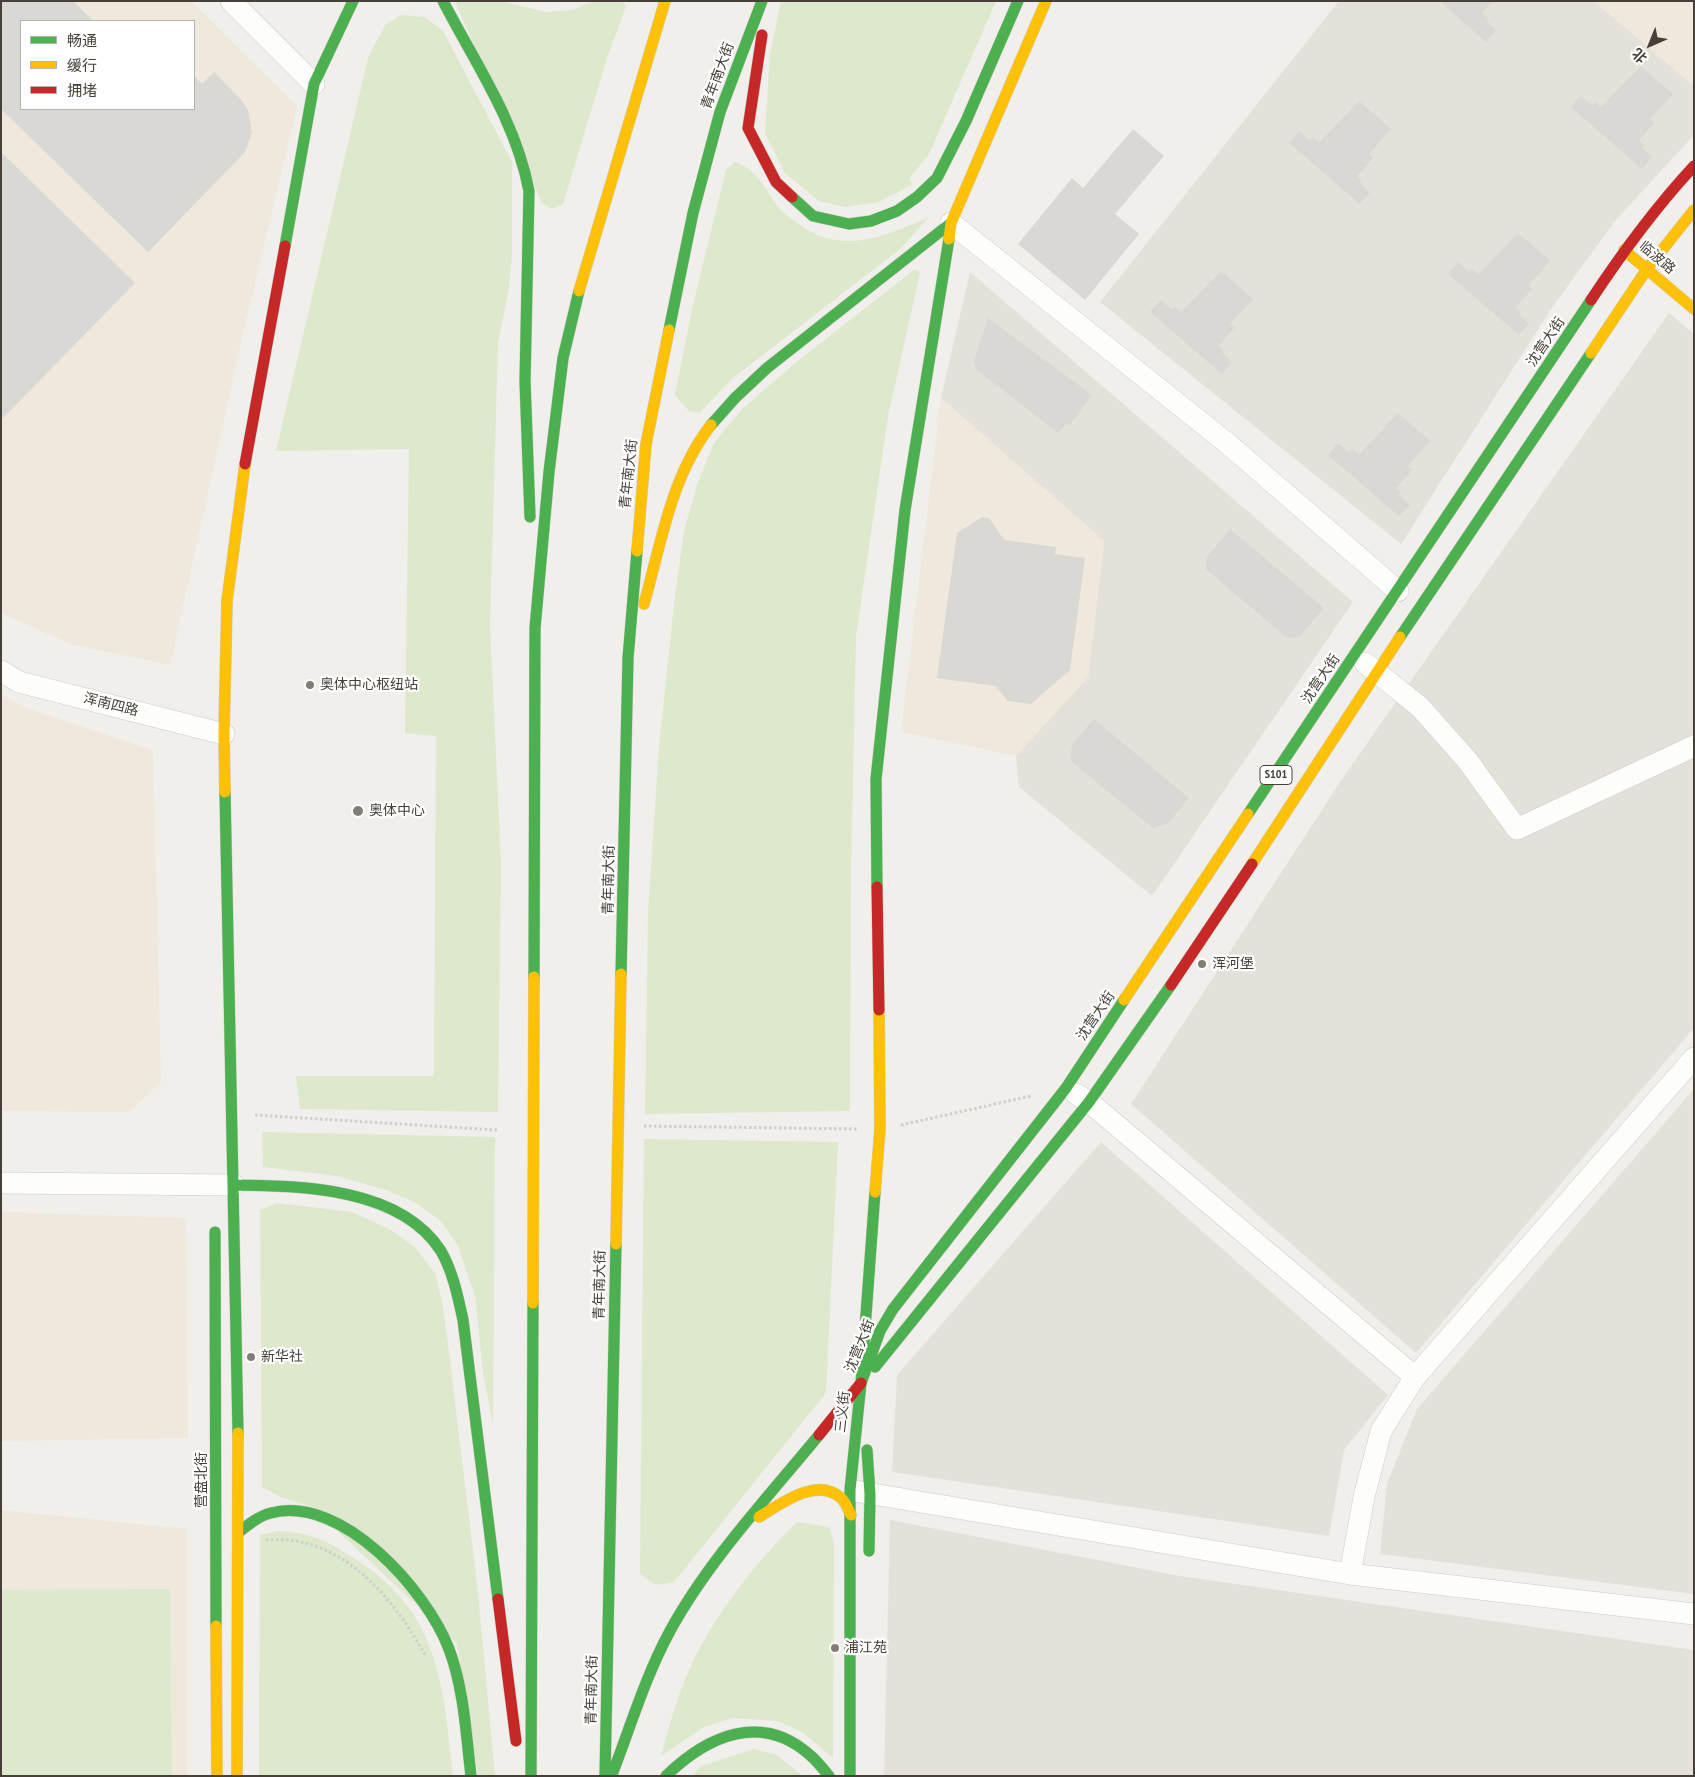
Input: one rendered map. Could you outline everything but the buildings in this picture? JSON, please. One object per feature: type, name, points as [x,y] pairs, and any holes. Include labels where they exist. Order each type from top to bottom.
[{"type":"main road","points":[[237,1776],[238,1537],[221,1187],[233,1113],[224,734],[227,602],[236,516],[314,84],[353,1]]},
{"type":"main road","points":[[443,1],[518,146],[527,171],[529,191],[525,381],[535,628],[530,1776]]},
{"type":"main road","points":[[535,628],[549,472],[563,358],[585,268],[665,1]]},
{"type":"main road","name":"青年南大街","points":[[605,1776],[628,658],[646,444],[693,213],[720,112],[762,1]]},
{"type":"main road","points":[[768,1],[748,128],[776,182],[813,216],[849,224],[871,221],[898,211],[917,198],[937,178],[966,121],[1018,1]]},
{"type":"main road","points":[[612,1776],[641,1694],[670,1631],[701,1582],[744,1526],[861,1383],[880,1129],[876,779],[905,510],[951,222],[1046,1]]},
{"type":"main road","name":"沈营大街","points":[[861,1383],[1089,1102],[1195,952],[1434,584],[1646,269],[1670,192],[1694,166]]},
{"type":"main road","name":"沈营大街","points":[[861,1383],[880,1331],[893,1309],[1066,1088],[1624,250],[1651,248],[1694,210]]},
{"type":"main road","points":[[628,658],[680,480],[694,450],[716,417],[737,393],[751,381],[922,248],[951,222]]},
{"type":"main road","name":"临波路","points":[[1624,250],[1694,309]]},
{"type":"main road","points":[[221,1187],[294,1185],[322,1188],[376,1204],[397,1212],[416,1226],[434,1241],[446,1260],[457,1291],[463,1320],[519,1766]]},
{"type":"main road","name":"营盘北街","points":[[215,1223],[216,1776]]},
{"type":"main road","name":"三义街","points":[[861,1383],[860,1492],[869,1562]]},
{"type":"main road","name":"三义街","points":[[850,1776],[851,1515],[860,1492],[861,1383]]},
{"type":"main road","points":[[744,1526],[801,1493],[815,1491],[830,1492],[841,1498],[851,1515]]},
{"type":"main road","points":[[238,1537],[255,1521],[275,1512],[317,1516],[335,1522],[353,1532],[396,1567],[434,1616],[450,1650],[459,1692],[471,1776]]},
{"type":"main road","points":[[666,1776],[676,1764],[700,1746],[735,1733],[750,1731],[765,1732],[782,1737],[800,1747],[829,1776]]},
{"type":"street","points":[[231,1],[314,84]]},
{"type":"street","points":[[951,222],[1227,443],[1398,591]]},
{"type":"street","points":[[1355,656],[1420,706],[1467,760],[1517,829],[1694,746]]},
{"type":"street","name":"浑南四路","points":[[1,670],[19,682],[224,734]]},
{"type":"street","points":[[1350,1574],[1364,1497],[1381,1431],[1415,1377],[1694,1058]]},
{"type":"street","points":[[1066,1088],[1089,1102],[1415,1377]]},
{"type":"street","points":[[1,1183],[221,1187]]},
{"type":"street","points":[[860,1492],[1350,1574],[1694,1614]]},
{"type":"path","points":[[233,1113],[497,1130]]},
{"type":"path","points":[[238,1537],[286,1538],[324,1548],[370,1579],[408,1625],[428,1660]]},
{"type":"shaded area","points":[[1,1],[191,1],[297,106],[243,333],[170,665],[73,645],[1,613]]},
{"type":"shaded area","points":[[1339,1],[1594,1],[1694,86],[1694,135],[1615,221],[1551,309],[1401,544],[1100,302]]},
{"type":"shaded area","points":[[1594,1],[1694,1],[1694,86]]},
{"type":"shaded area","points":[[970,272],[1353,602],[1152,896],[1019,787],[1016,756],[1088,677],[1104,541],[941,398]]},
{"type":"shaded area","points":[[1669,313],[1694,334],[1694,1028],[1416,1353],[1131,1104],[1342,779]]},
{"type":"shaded area","points":[[941,398],[1104,541],[1088,677],[1016,756],[901,732]]},
{"type":"shaded area","points":[[1,695],[27,708],[153,750],[161,1082],[129,1112],[1,1111]]},
{"type":"shaded area","points":[[1694,1089],[1694,1594],[1380,1554],[1387,1484],[1417,1409]]},
{"type":"shaded area","points":[[1101,1142],[1388,1395],[1344,1450],[1329,1536],[892,1472],[897,1375]]},
{"type":"shaded area","points":[[1,1212],[186,1218],[188,1438],[1,1441]]},
{"type":"shaded area","points":[[1,1510],[187,1529],[187,1776],[1,1776]]},
{"type":"shaded area","points":[[890,1520],[1180,1576],[1694,1650],[1694,1776],[884,1776]]},
{"type":"green space","points":[[455,1],[500,1],[546,12],[572,10],[594,1],[622,1],[626,6],[606,61],[563,204],[552,209],[542,203]]},
{"type":"green space","points":[[781,1],[996,1],[929,154],[909,179],[913,184],[879,202],[845,207],[819,201],[785,173],[765,133],[770,54]]},
{"type":"green space","points":[[401,15],[425,17],[443,31],[512,162],[512,253],[509,288],[498,343],[490,625],[501,863],[498,1112],[300,1109],[296,1076],[434,1076],[436,736],[405,733],[409,449],[276,451],[368,58],[385,25]]},
{"type":"green space","points":[[735,162],[743,165],[755,175],[778,207],[787,215],[813,233],[829,239],[846,241],[879,237],[929,217],[900,249],[733,378],[699,413],[689,411],[675,395],[693,305],[726,170]]},
{"type":"green space","points":[[915,269],[920,273],[888,416],[856,636],[851,871],[850,1111],[645,1114],[648,913],[659,747],[674,604],[684,531],[697,485],[714,443],[742,409],[794,364]]},
{"type":"green space","points":[[262,1132],[495,1137],[493,1425],[483,1372],[475,1296],[458,1246],[441,1221],[416,1203],[389,1191],[337,1176],[263,1167]]},
{"type":"green space","points":[[644,1139],[838,1142],[826,1393],[674,1582],[663,1584],[652,1583],[640,1573]]},
{"type":"green space","points":[[277,1203],[352,1212],[391,1230],[415,1247],[436,1275],[443,1307],[450,1360],[478,1593],[495,1776],[478,1776],[457,1643],[312,1507],[281,1497],[262,1487],[260,1210]]},
{"type":"green space","points":[[797,1522],[829,1527],[834,1543],[833,1758],[802,1732],[778,1721],[732,1718],[704,1727],[661,1756],[680,1692],[706,1637],[754,1568]]},
{"type":"green space","points":[[278,1531],[311,1536],[338,1549],[386,1582],[406,1605],[422,1629],[433,1655],[446,1712],[453,1776],[259,1776],[260,1535]]},
{"type":"green space","points":[[170,1589],[172,1776],[1,1776],[1,1590]]},
{"type":"green space","points":[[754,1749],[777,1755],[803,1776],[692,1776],[701,1766]]},
{"type":"traffic: fast","points":[[285,246],[314,84],[353,1]]},
{"type":"traffic: fast","points":[[443,1],[505,116],[515,140],[529,191],[525,381],[530,517]]},
{"type":"traffic: fast","points":[[669,330],[693,213],[720,112],[762,1]]},
{"type":"traffic: fast","points":[[792,197],[813,216],[849,224],[871,221],[897,211],[917,197],[937,178],[966,121],[1018,1]]},
{"type":"traffic: fast","points":[[711,425],[735,398],[767,368],[951,223]]},
{"type":"traffic: fast","points":[[877,887],[876,779],[905,510],[949,239]]},
{"type":"traffic: fast","points":[[534,977],[535,628],[549,472],[563,358],[579,291]]},
{"type":"traffic: fast","points":[[1248,814],[1591,300]]},
{"type":"traffic: fast","points":[[1400,637],[1591,353]]},
{"type":"traffic: fast","points":[[621,974],[628,658],[637,551]]},
{"type":"traffic: fast","points":[[225,792],[238,1433]]},
{"type":"traffic: fast","points":[[875,1367],[1089,1102],[1171,985]]},
{"type":"traffic: fast","points":[[861,1383],[880,1331],[893,1309],[1066,1088],[1124,1000]]},
{"type":"traffic: fast","points":[[234,1185],[318,1189],[347,1194],[375,1202],[401,1214],[423,1230],[441,1251],[452,1276],[463,1320],[498,1599]]},
{"type":"traffic: fast","points":[[850,1776],[850,1490],[861,1383],[875,1192]]},
{"type":"traffic: fast","points":[[215,1232],[216,1626]]},
{"type":"traffic: fast","points":[[605,1776],[616,1244]]},
{"type":"traffic: fast","points":[[531,1776],[533,1303]]},
{"type":"traffic: fast","points":[[613,1772],[639,1700],[661,1648],[685,1605],[721,1554],[819,1435]]},
{"type":"traffic: fast","points":[[867,1450],[870,1494],[869,1551]]},
{"type":"traffic: fast","points":[[239,1532],[258,1518],[271,1513],[298,1511],[326,1518],[353,1532],[402,1575],[438,1626],[449,1649],[461,1696],[471,1776]]},
{"type":"traffic: fast","points":[[666,1776],[682,1762],[717,1740],[736,1734],[754,1732],[773,1735],[792,1742],[814,1758],[829,1776]]},
{"type":"traffic: slow","points":[[579,291],[665,1]]},
{"type":"traffic: slow","points":[[949,239],[951,223],[1046,1]]},
{"type":"traffic: slow","points":[[1591,353],[1647,269],[1694,210]]},
{"type":"traffic: slow","points":[[1624,250],[1694,309]]},
{"type":"traffic: slow","points":[[637,551],[646,444],[669,330]]},
{"type":"traffic: slow","points":[[644,604],[662,534],[677,488],[697,445],[711,425]]},
{"type":"traffic: slow","points":[[225,792],[224,734],[227,601],[245,464]]},
{"type":"traffic: slow","points":[[1252,864],[1400,637]]},
{"type":"traffic: slow","points":[[1124,1000],[1248,814]]},
{"type":"traffic: slow","points":[[616,1244],[621,974]]},
{"type":"traffic: slow","points":[[533,1303],[534,977]]},
{"type":"traffic: slow","points":[[875,1192],[880,1129],[879,1010]]},
{"type":"traffic: slow","points":[[237,1776],[238,1433]]},
{"type":"traffic: slow","points":[[759,1517],[799,1494],[821,1490],[831,1492],[841,1498],[851,1515]]},
{"type":"traffic: slow","points":[[216,1626],[217,1776]]},
{"type":"traffic: jam","points":[[762,35],[748,128],[776,182],[792,197]]},
{"type":"traffic: jam","points":[[1591,300],[1640,231],[1694,166]]},
{"type":"traffic: jam","points":[[245,464],[285,246]]},
{"type":"traffic: jam","points":[[1171,985],[1252,864]]},
{"type":"traffic: jam","points":[[877,887],[879,1010]]},
{"type":"traffic: jam","points":[[819,1435],[861,1383]]},
{"type":"traffic: jam","points":[[498,1599],[516,1741]]},
{"type":"place","name":"奥体中心枢纽站","points":[[310,685]]},
{"type":"place","name":"奥体中心","points":[[358,811]]},
{"type":"place","name":"浑河堡","points":[[1202,964]]},
{"type":"place","name":"新华社","points":[[251,1357]]},
{"type":"place","name":"浦江苑","points":[[835,1648]]}]
